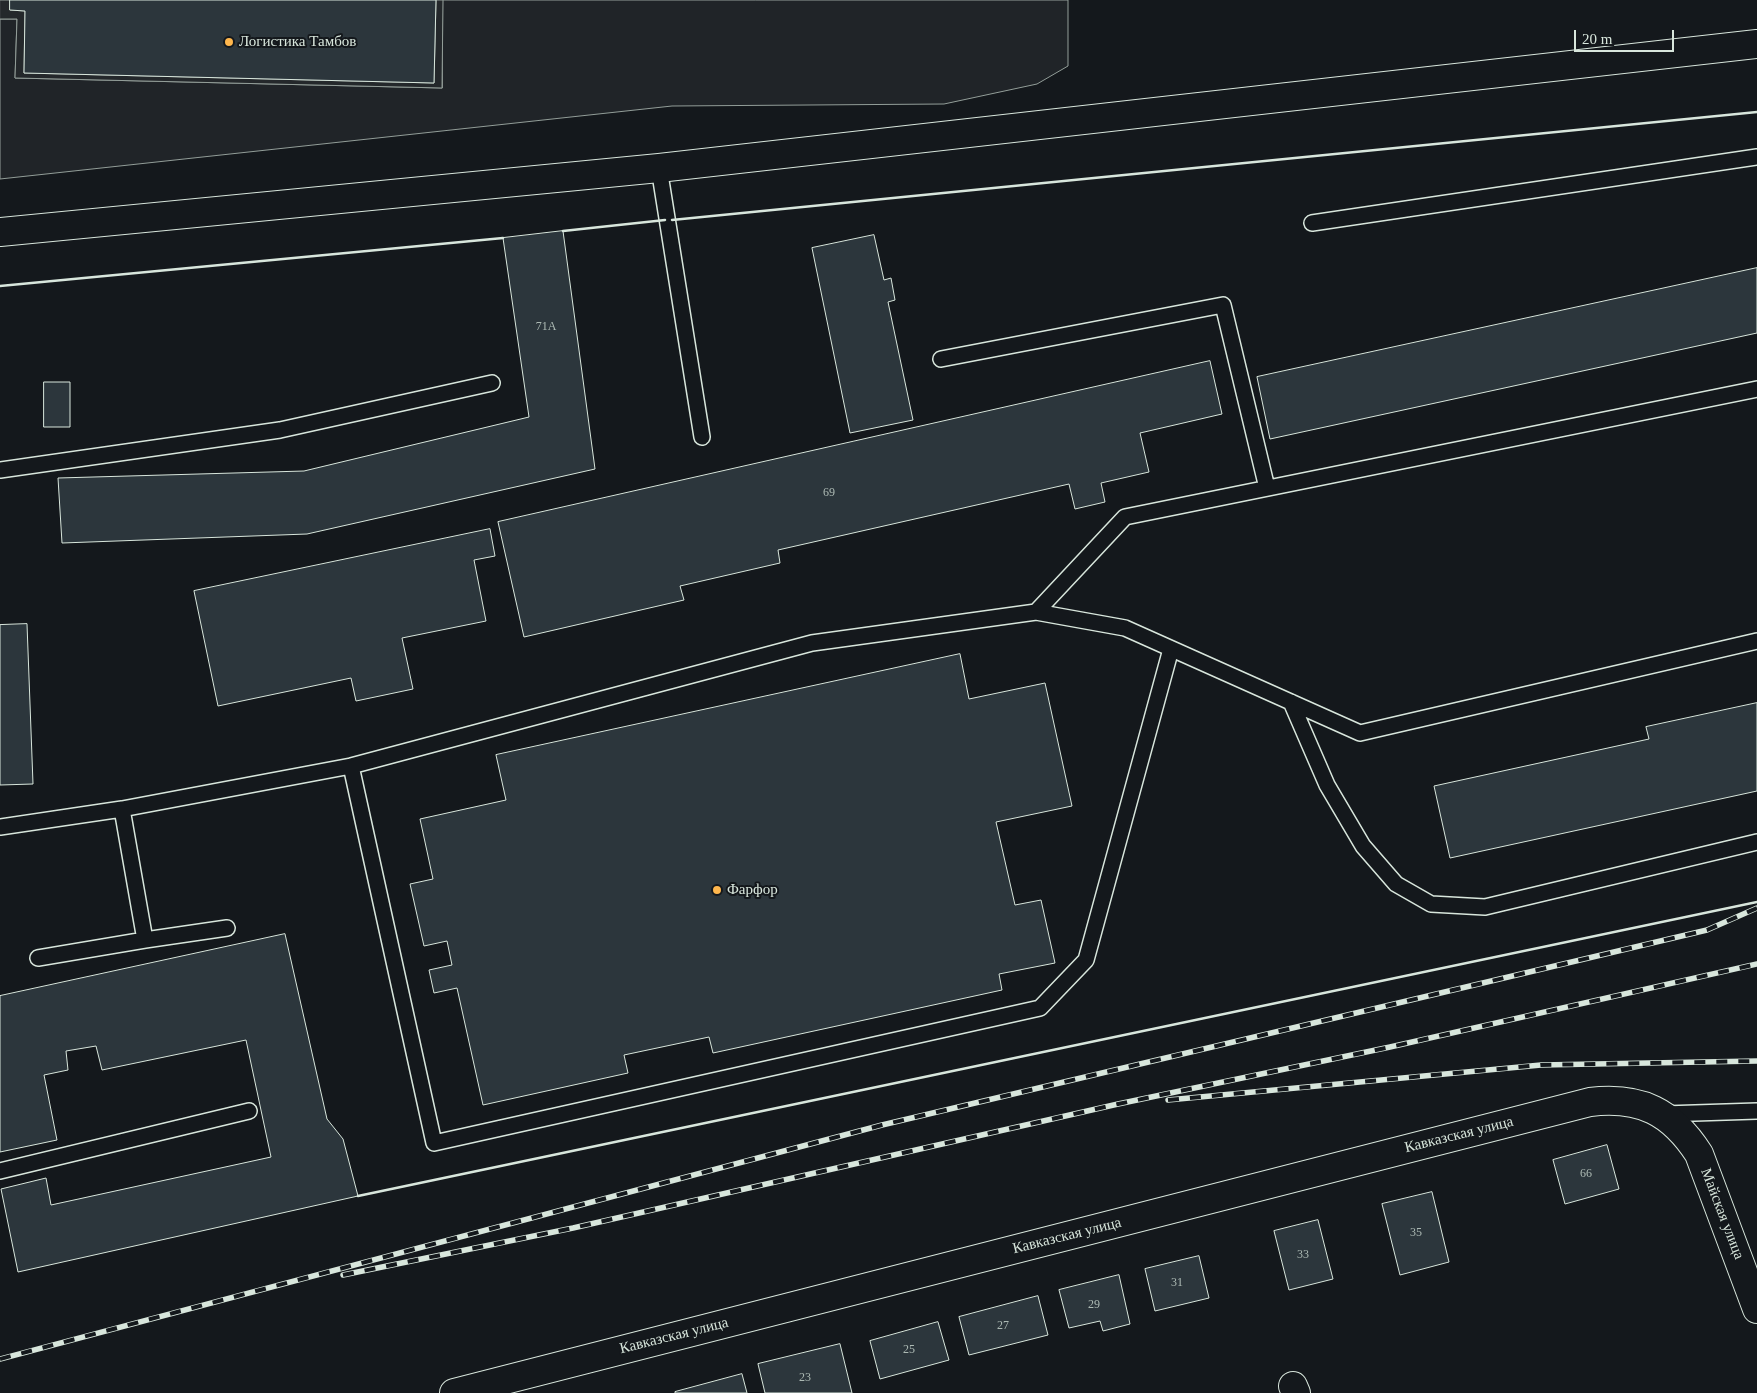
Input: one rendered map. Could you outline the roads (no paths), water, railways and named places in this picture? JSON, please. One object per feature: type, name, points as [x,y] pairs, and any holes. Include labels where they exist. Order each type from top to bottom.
[{"type":"street","points":[[0,232],[660,168],[1757,44]]},
{"type":"street","name":"Кавказская улица","points":[[454,1393],[1590,1102],[1627,1101],[1645,1106],[1669,1119]]},
{"type":"street","name":"Майская улица","points":[[1669,1119],[1699,1154],[1757,1308]]},
{"type":"lane","points":[[1312,223],[1757,157]]},
{"type":"lane","points":[[660,168],[702,437]]},
{"type":"lane","points":[[941,360],[1223,305],[1267,488]]},
{"type":"lane","points":[[0,470],[280,430],[492,383]]},
{"type":"lane","points":[[1036,612],[1125,517],[1757,389]]},
{"type":"lane","points":[[0,827],[122,808],[351,766],[812,643],[1036,612],[1125,628],[1360,733],[1757,641]]},
{"type":"lane","points":[[351,766],[434,1143],[1040,1008],[1086,960],[1171,649]]},
{"type":"lane","points":[[1291,702],[1327,785],[1363,846],[1396,884],[1431,904],[1485,907],[1757,842]]},
{"type":"lane","points":[[122,808],[145,940]]},
{"type":"lane","points":[[38,958],[227,928]]},
{"type":"lane","points":[[0,1171],[248,1111]]},
{"type":"lane","points":[[1669,1119],[1757,1111]]},
{"type":"railway","points":[[0,1359],[882,1125],[1707,930],[1757,908]]},
{"type":"railway","points":[[343,1275],[573,1228],[1118,1104],[1390,1047],[1757,964]]},
{"type":"railway","points":[[1168,1100],[1541,1065],[1757,1061]]},
{"type":"place","name":"Логистика Тамбов","points":[[229,42]]},
{"type":"place","name":"Фарфор","points":[[717,890]]}]
